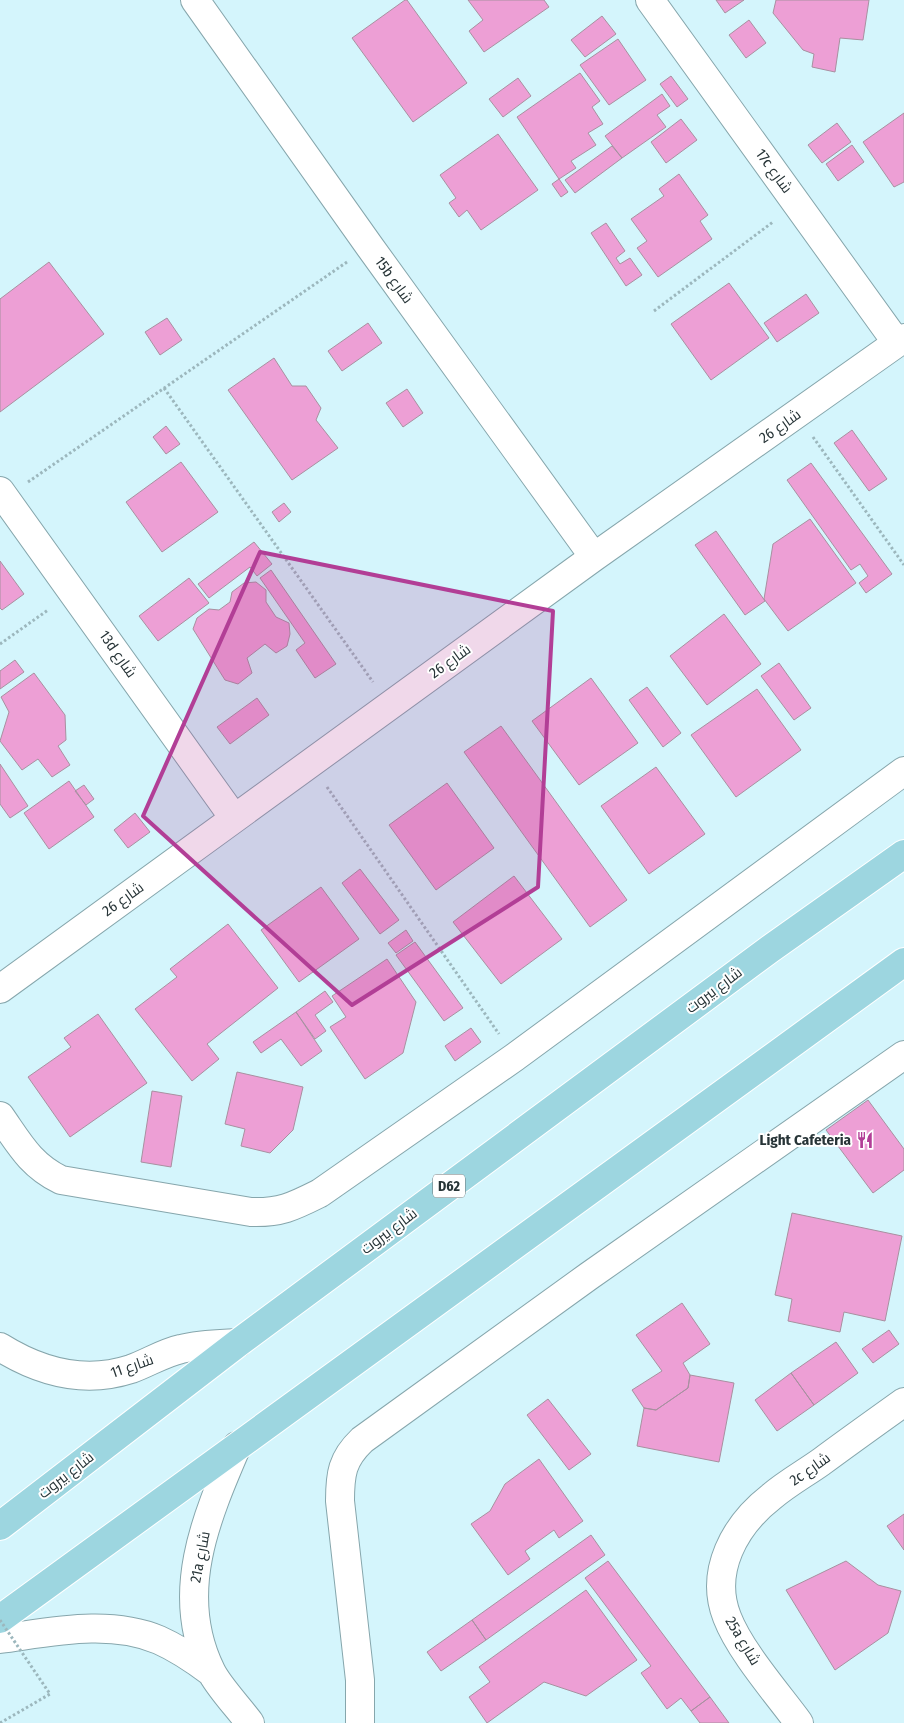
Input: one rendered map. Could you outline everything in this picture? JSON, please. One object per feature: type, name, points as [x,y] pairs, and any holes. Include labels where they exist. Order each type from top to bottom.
[{"type":"main road","name":"شارع بيروت","points":[[0,1526],[238,1342],[770,949],[904,854]]},
{"type":"main road","points":[[0,1620],[236,1446],[904,962]]},
{"type":"street","name":"15b شارع","points":[[195,0],[594,558]]},
{"type":"street","name":"17c شارع","points":[[650,0],[900,340]]},
{"type":"street","name":"شارع 26","points":[[0,989],[390,705],[900,340]]},
{"type":"street","name":"13d شارع","points":[[2,495],[234,818]]},
{"type":"street","points":[[0,1116],[36,1165],[61,1180],[251,1212],[271,1212],[287,1208],[320,1193],[515,1057],[904,771]]},
{"type":"street","points":[[360,1723],[360,1680],[340,1501],[341,1474],[345,1460],[352,1449],[370,1434],[589,1276],[904,1055]]},
{"type":"street","name":"شارع 11","points":[[0,1347],[29,1363],[64,1374],[88,1377],[114,1374],[179,1349],[238,1342]]},
{"type":"street","name":"2c شارع","points":[[729,1548],[740,1529],[771,1497],[904,1402]]},
{"type":"street","name":"21a شارع","points":[[236,1446],[204,1528],[197,1556],[193,1586],[195,1615],[201,1644],[211,1672],[250,1723]]},
{"type":"street","name":"25a شارع","points":[[729,1548],[722,1570],[721,1592],[726,1616],[742,1646],[799,1723]]},
{"type":"street","name":"21a شارع","points":[[0,1639],[62,1631],[99,1629],[127,1631],[158,1640],[211,1672]]},
{"type":"path","points":[[654,311],[798,203]]},
{"type":"path","points":[[2,495],[164,388],[370,246]]},
{"type":"path","points":[[164,388],[390,705]]},
{"type":"path","points":[[797,414],[904,565]]},
{"type":"path","points":[[0,644],[73,592]]},
{"type":"path","points":[[311,764],[515,1057]]},
{"type":"path","points":[[0,1620],[50,1694],[0,1722]]},
{"type":"highlighted area","points":[[260,552],[553,611],[538,887],[352,1005],[143,816]]},
{"type":"building","points":[[407,0],[467,83],[413,122],[352,38]]},
{"type":"building","points":[[468,0],[544,0],[549,7],[484,52],[469,31],[483,20]]},
{"type":"building","points":[[716,0],[744,0],[725,13]]},
{"type":"building","points":[[776,0],[869,0],[863,40],[840,38],[835,72],[812,67],[814,54],[803,50],[773,13]]},
{"type":"building","points":[[602,16],[616,34],[585,57],[571,40]]},
{"type":"building","points":[[749,20],[766,43],[746,58],[729,35]]},
{"type":"building","points":[[618,39],[646,80],[609,105],[580,65]]},
{"type":"building","points":[[580,73],[600,101],[592,107],[603,124],[588,133],[596,145],[571,161],[576,168],[559,179],[517,117]]},
{"type":"building","points":[[671,76],[688,99],[677,107],[660,84]]},
{"type":"building","points":[[518,78],[531,96],[503,117],[489,99]]},
{"type":"building","points":[[662,94],[670,106],[657,115],[666,127],[622,158],[605,136]]},
{"type":"building","points":[[904,113],[904,182],[894,187],[863,142]]},
{"type":"building","points":[[681,119],[697,140],[666,163],[651,142]]},
{"type":"building","points":[[837,123],[851,142],[822,163],[808,145]]},
{"type":"building","points":[[498,134],[538,190],[481,230],[467,210],[459,217],[449,203],[456,198],[440,175]]},
{"type":"building","points":[[852,145],[864,162],[838,181],[826,164]]},
{"type":"building","points":[[612,146],[622,158],[575,193],[565,180]]},
{"type":"building","points":[[679,174],[708,215],[700,221],[712,239],[658,277],[637,248],[647,241],[631,219],[664,196],[659,189]]},
{"type":"building","points":[[559,179],[568,192],[561,197],[552,184]]},
{"type":"building","points":[[606,223],[625,251],[616,258],[620,264],[630,258],[642,275],[626,286],[591,233]]},
{"type":"building","points":[[49,262],[104,334],[0,412],[0,299]]},
{"type":"building","points":[[729,283],[769,338],[711,380],[671,324]]},
{"type":"building","points":[[806,294],[819,313],[777,342],[764,323]]},
{"type":"building","points":[[167,318],[182,340],[160,355],[145,332]]},
{"type":"building","points":[[368,323],[382,343],[342,371],[328,351]]},
{"type":"building","points":[[274,358],[292,386],[306,386],[321,408],[316,420],[338,448],[292,480],[228,390]]},
{"type":"building","points":[[407,389],[423,413],[403,427],[386,403]]},
{"type":"building","points":[[166,426],[180,444],[166,454],[153,437]]},
{"type":"building","points":[[852,430],[887,479],[869,491],[834,443]]},
{"type":"building","points":[[181,462],[218,512],[162,552],[126,502]]},
{"type":"building","points":[[811,463],[892,574],[866,593],[859,583],[868,576],[860,564],[851,570],[787,480]]},
{"type":"building","points":[[284,503],[291,512],[279,522],[272,512]]},
{"type":"building","points":[[810,519],[856,583],[788,631],[764,599],[773,544]]},
{"type":"building","points":[[716,531],[765,601],[745,615],[695,545]]},
{"type":"building","points":[[254,542],[272,564],[257,576],[250,567],[209,598],[198,584]]},
{"type":"building","points":[[0,561],[24,594],[2,610],[0,608]]},
{"type":"building","points":[[271,570],[336,664],[315,678],[296,650],[305,643],[260,578]]},
{"type":"building","points":[[189,578],[209,603],[158,641],[139,616]]},
{"type":"building","points":[[256,582],[266,590],[266,602],[276,617],[289,623],[290,634],[287,646],[276,653],[265,644],[247,658],[252,673],[238,684],[225,680],[193,629],[197,618],[209,609],[219,610],[230,602],[232,592],[244,583]]},
{"type":"building","points":[[724,614],[761,664],[707,705],[670,656]]},
{"type":"building","points":[[15,660],[24,672],[0,689],[0,671]]},
{"type":"building","points":[[779,663],[811,708],[794,720],[761,676]]},
{"type":"building","points":[[34,673],[65,715],[66,740],[58,746],[70,765],[52,777],[38,759],[22,770],[0,741],[9,712],[1,697]]},
{"type":"building","points":[[591,678],[638,743],[579,785],[532,721]]},
{"type":"building","points":[[647,687],[681,733],[663,747],[629,700]]},
{"type":"building","points":[[757,689],[801,750],[736,797],[691,735]]},
{"type":"building","points":[[257,698],[269,715],[230,744],[217,727]]},
{"type":"building","points":[[501,726],[627,900],[590,927],[464,752]]},
{"type":"building","points":[[0,764],[28,806],[10,818],[0,804]]},
{"type":"building","points":[[656,767],[705,834],[649,874],[601,806]]},
{"type":"building","points":[[69,781],[94,817],[49,849],[24,813]]},
{"type":"building","points":[[447,783],[494,848],[436,890],[389,825]]},
{"type":"building","points":[[84,785],[94,799],[86,805],[75,791]]},
{"type":"building","points":[[135,813],[150,832],[128,848],[114,830]]},
{"type":"building","points":[[360,869],[399,920],[380,934],[342,883]]},
{"type":"building","points":[[514,876],[562,939],[501,984],[453,922]]},
{"type":"building","points":[[321,887],[359,939],[299,982],[261,930]]},
{"type":"building","points":[[228,924],[278,988],[207,1044],[219,1059],[192,1081],[135,1009],[177,977],[170,969]]},
{"type":"building","points":[[406,930],[413,941],[396,953],[388,943]]},
{"type":"building","points":[[415,942],[463,1008],[444,1021],[396,955]]},
{"type":"building","points":[[387,959],[416,1002],[403,1053],[365,1079],[330,1027],[346,1017],[332,996]]},
{"type":"building","points":[[325,991],[333,1002],[315,1015],[326,1031],[315,1039],[296,1012]]},
{"type":"building","points":[[296,1012],[322,1051],[301,1066],[281,1039],[261,1053],[253,1042]]},
{"type":"building","points":[[98,1014],[147,1083],[70,1137],[28,1077],[71,1047],[64,1038]]},
{"type":"building","points":[[471,1028],[481,1042],[455,1061],[445,1046]]},
{"type":"building","points":[[237,1072],[303,1087],[293,1130],[270,1153],[241,1146],[245,1129],[225,1124]]},
{"type":"building","points":[[152,1091],[182,1096],[171,1167],[141,1162]]},
{"type":"building","name":"Light Cafeteria","points":[[868,1100],[904,1149],[904,1170],[873,1193],[826,1130]]},
{"type":"building","points":[[792,1213],[902,1236],[885,1321],[844,1312],[840,1332],[788,1321],[792,1299],[775,1295]]},
{"type":"building","points":[[682,1303],[710,1344],[683,1363],[690,1375],[688,1388],[656,1410],[644,1408],[632,1390],[662,1371],[636,1335]]},
{"type":"building","points":[[889,1330],[899,1344],[873,1363],[862,1349]]},
{"type":"building","points":[[836,1342],[858,1373],[814,1405],[791,1373]]},
{"type":"building","points":[[791,1373],[814,1405],[777,1431],[755,1400]]},
{"type":"building","points":[[690,1375],[734,1383],[719,1462],[637,1446],[644,1408],[656,1410],[688,1388]]},
{"type":"building","points":[[548,1399],[591,1454],[569,1470],[527,1415]]},
{"type":"building","points":[[539,1459],[583,1521],[559,1538],[554,1530],[525,1551],[530,1559],[508,1575],[471,1524],[490,1511],[505,1484]]},
{"type":"building","points":[[904,1514],[904,1550],[887,1526]]},
{"type":"building","points":[[591,1535],[605,1555],[486,1640],[472,1620]]},
{"type":"building","points":[[608,1561],[710,1697],[691,1711],[681,1698],[667,1709],[641,1673],[651,1666],[585,1578]]},
{"type":"building","points":[[846,1561],[878,1585],[901,1591],[888,1633],[835,1670],[786,1590]]},
{"type":"building","points":[[586,1590],[637,1660],[586,1696],[544,1682],[487,1723],[469,1697],[490,1682],[479,1667]]},
{"type":"building","points":[[472,1620],[486,1640],[441,1671],[427,1652]]},
{"type":"building","points":[[710,1697],[729,1723],[700,1723],[691,1711]]},
{"type":"place","name":"Light Cafeteria","points":[[865,1140]]}]
